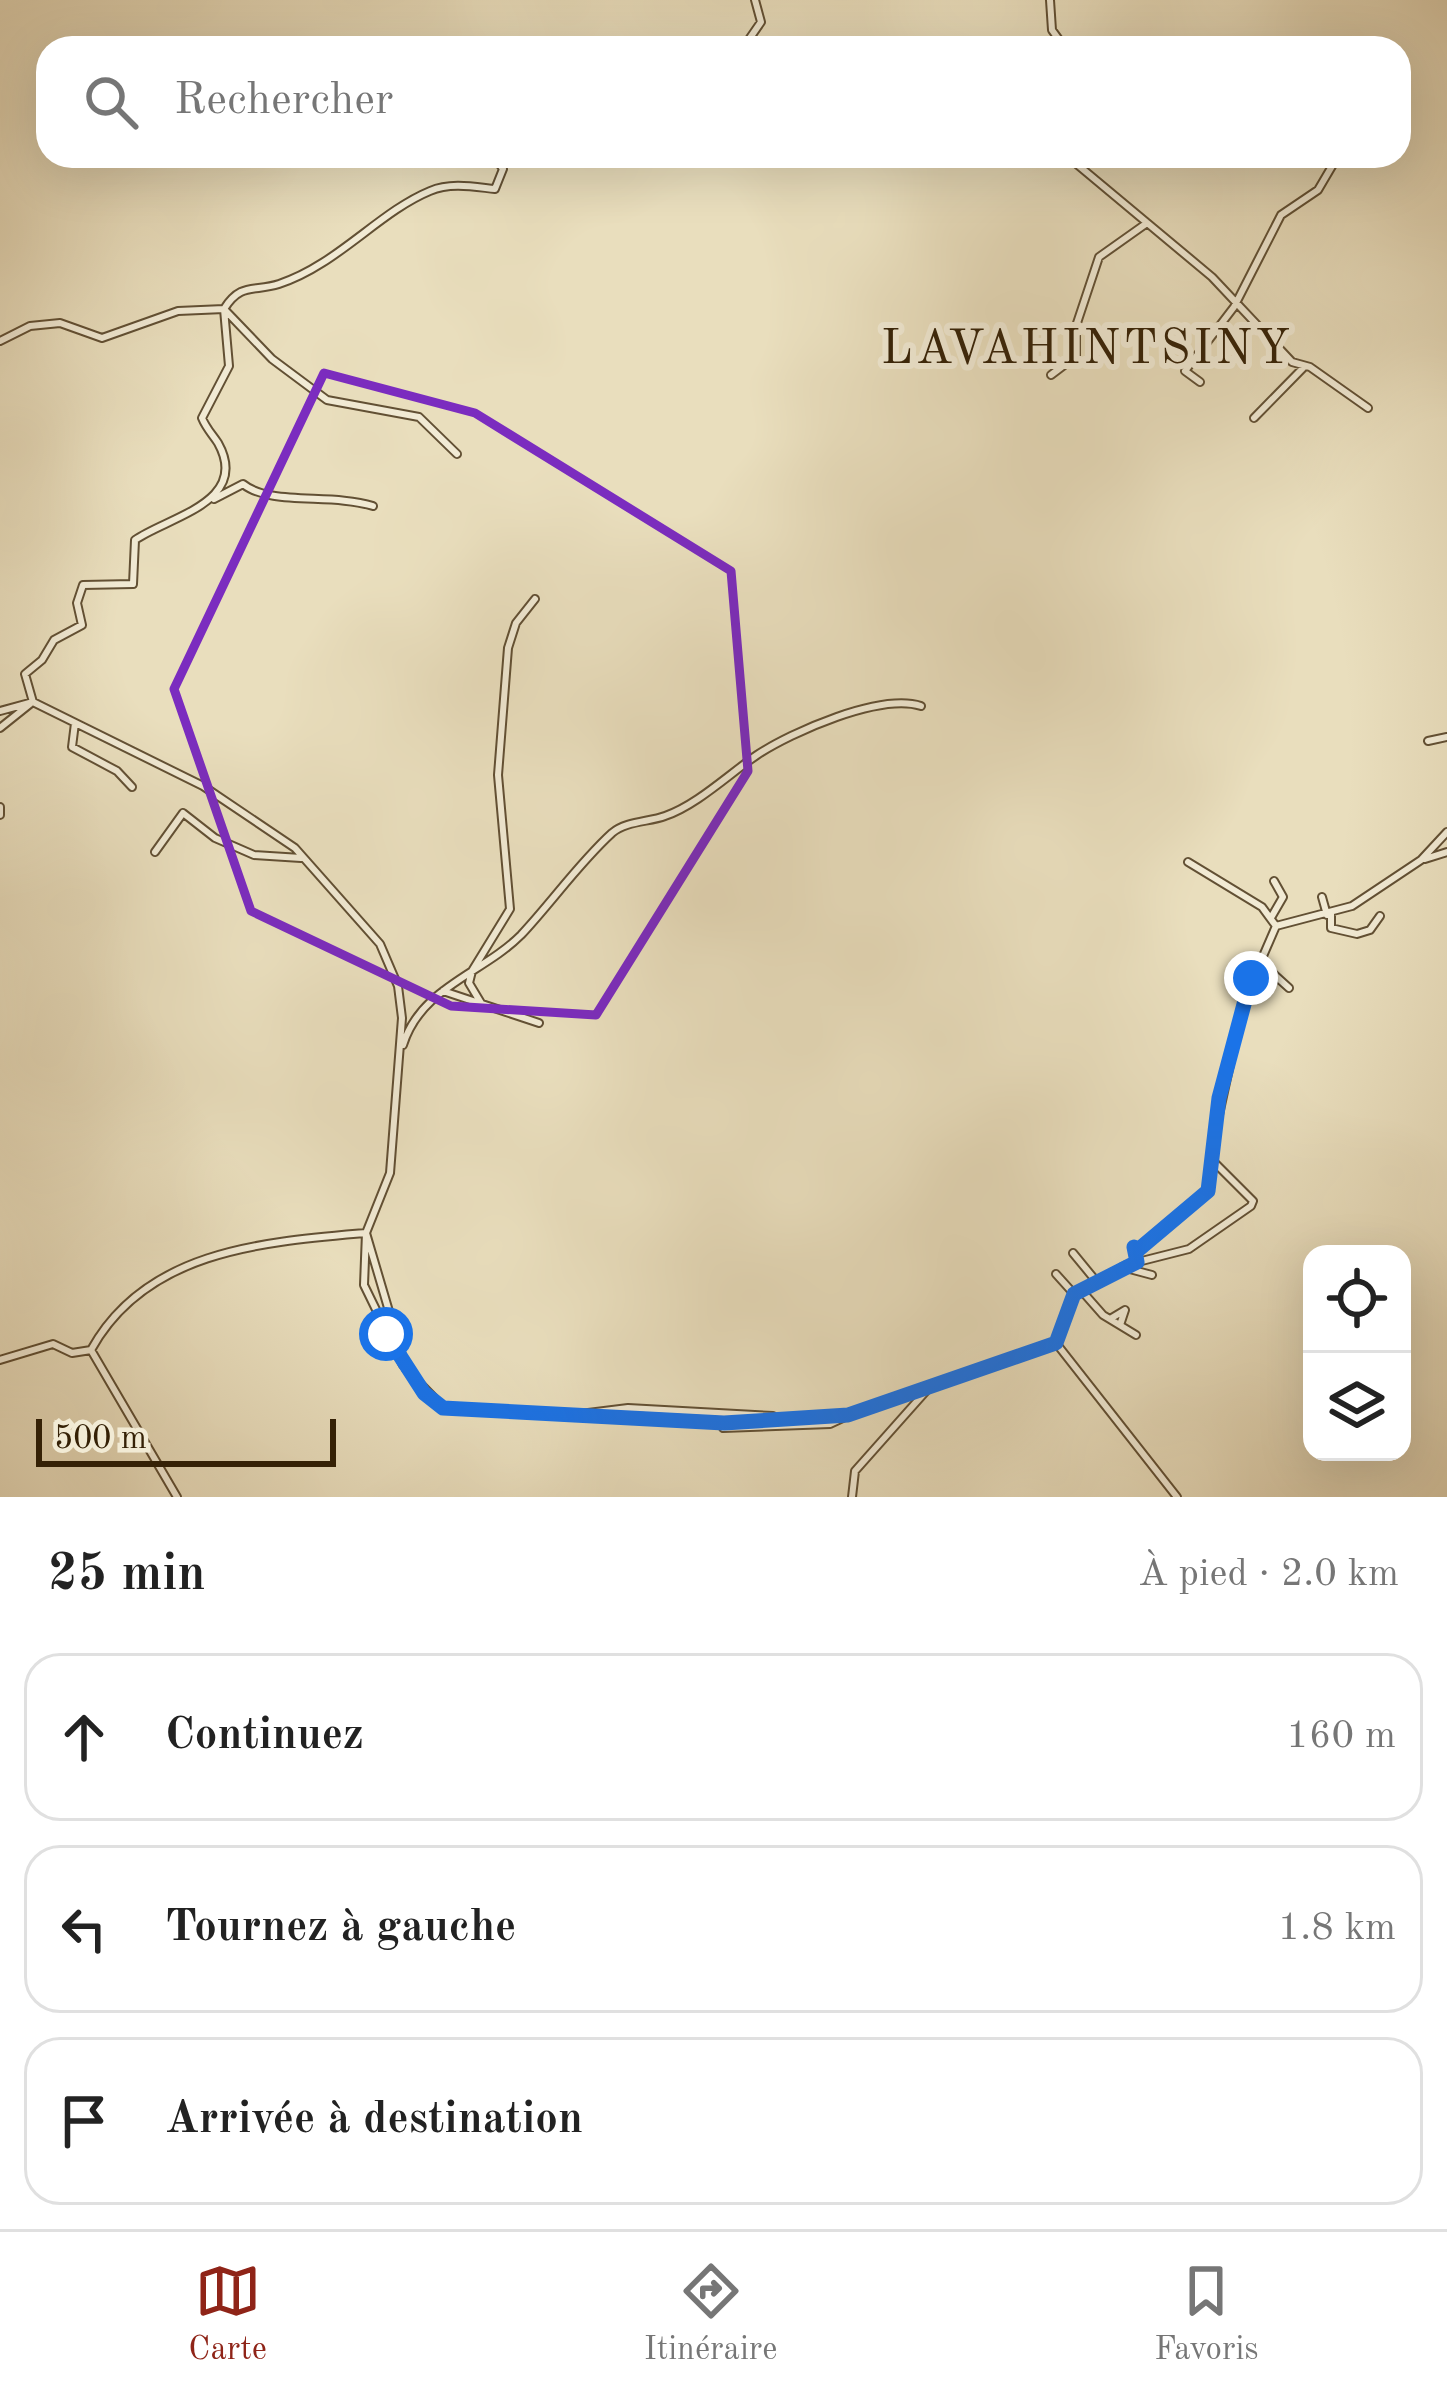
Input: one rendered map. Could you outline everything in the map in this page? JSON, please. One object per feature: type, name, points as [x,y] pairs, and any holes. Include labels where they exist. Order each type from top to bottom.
[{"type":"street","points":[[751,36],[760,22],[755,0]]},
{"type":"street","points":[[1050,0],[1056,36]]},
{"type":"street","points":[[0,341],[31,326],[60,323],[102,338],[178,310],[224,309],[244,287],[277,285],[314,266],[431,190],[496,189],[502,168]]},
{"type":"street","points":[[1081,168],[1212,277],[1234,307],[1303,368]]},
{"type":"street","points":[[1200,382],[1185,371],[1234,307],[1281,215],[1318,190],[1331,168]]},
{"type":"street","points":[[1051,375],[1076,356],[1076,326],[1099,257],[1147,224]]},
{"type":"street","points":[[224,309],[272,359],[327,400],[419,417],[458,454]]},
{"type":"street","points":[[224,309],[229,366],[202,418],[218,444],[226,472],[271,497],[337,496],[373,506]]},
{"type":"street","points":[[1254,418],[1303,368],[1310,367],[1368,408]]},
{"type":"street","points":[[211,501],[226,472]]},
{"type":"street","points":[[33,702],[25,674],[42,660],[53,640],[82,625],[77,603],[82,585],[133,584],[134,540],[243,484]]},
{"type":"street","points":[[481,1003],[469,983],[472,971],[510,909],[498,775],[508,647],[516,623],[535,599]]},
{"type":"street","points":[[0,728],[33,702]]},
{"type":"street","points":[[0,710],[33,702],[203,786],[304,858],[380,944],[398,986],[402,1018],[390,1173],[366,1233],[364,1285],[406,1369],[443,1408],[724,1423],[777,1416]]},
{"type":"street","points":[[400,1054],[418,1015],[439,992],[521,934],[616,830],[667,816],[762,752],[823,723],[892,704],[921,706]]},
{"type":"street","points":[[76,721],[72,747],[117,771],[132,787]]},
{"type":"street","points":[[1428,741],[1447,737]]},
{"type":"street","points":[[155,852],[183,813],[215,838],[254,855],[304,858]]},
{"type":"street","points":[[1137,1262],[1134,1247],[1138,1250],[1208,1191],[1219,1098],[1258,960],[1276,926],[1329,914],[1388,886],[1447,832]]},
{"type":"street","points":[[1421,860],[1447,852]]},
{"type":"street","points":[[1188,862],[1272,916],[1276,926]]},
{"type":"street","points":[[1272,916],[1282,897],[1274,881]]},
{"type":"street","points":[[1322,897],[1331,928],[1357,934],[1370,930],[1380,916]]},
{"type":"street","points":[[1258,960],[1289,988]]},
{"type":"street","points":[[439,992],[454,991],[539,1023]]},
{"type":"street","points":[[402,1018],[418,1015]]},
{"type":"street","points":[[724,1423],[723,1428],[830,1424],[1056,1343],[1078,1292],[1122,1267],[1189,1249],[1251,1206],[1252,1201],[1212,1160]]},
{"type":"street","points":[[91,1350],[106,1322],[137,1290],[183,1267],[226,1252],[366,1233]]},
{"type":"street","points":[[366,1233],[406,1369]]},
{"type":"street","points":[[1073,1253],[1096,1282]]},
{"type":"street","points":[[1122,1267],[1152,1275]]},
{"type":"street","points":[[1056,1274],[1136,1335]]},
{"type":"street","points":[[1110,1319],[1125,1310],[1120,1325]]},
{"type":"street","points":[[1056,1343],[1177,1497]]},
{"type":"street","points":[[0,1360],[53,1344],[72,1353],[91,1350]]},
{"type":"street","points":[[91,1350],[177,1497]]},
{"type":"street","points":[[852,1497],[855,1471],[929,1388]]},
{"type":"street","points":[[569,1417],[579,1411],[628,1408],[848,1415]]},
{"type":"highlighted area","points":[[324,373],[475,413],[731,571],[748,771],[596,1015],[451,1006],[251,911],[174,689]]},
{"type":"district","name":"LAVAHINTSINY","points":[[1087,346]]},
{"type":"route","points":[[386,1334],[424,1393],[443,1408],[724,1423],[831,1412],[848,1415],[1056,1343],[1074,1294],[1137,1262],[1131,1252],[1134,1247],[1138,1250],[1208,1191],[1219,1098],[1251,978]]}]
